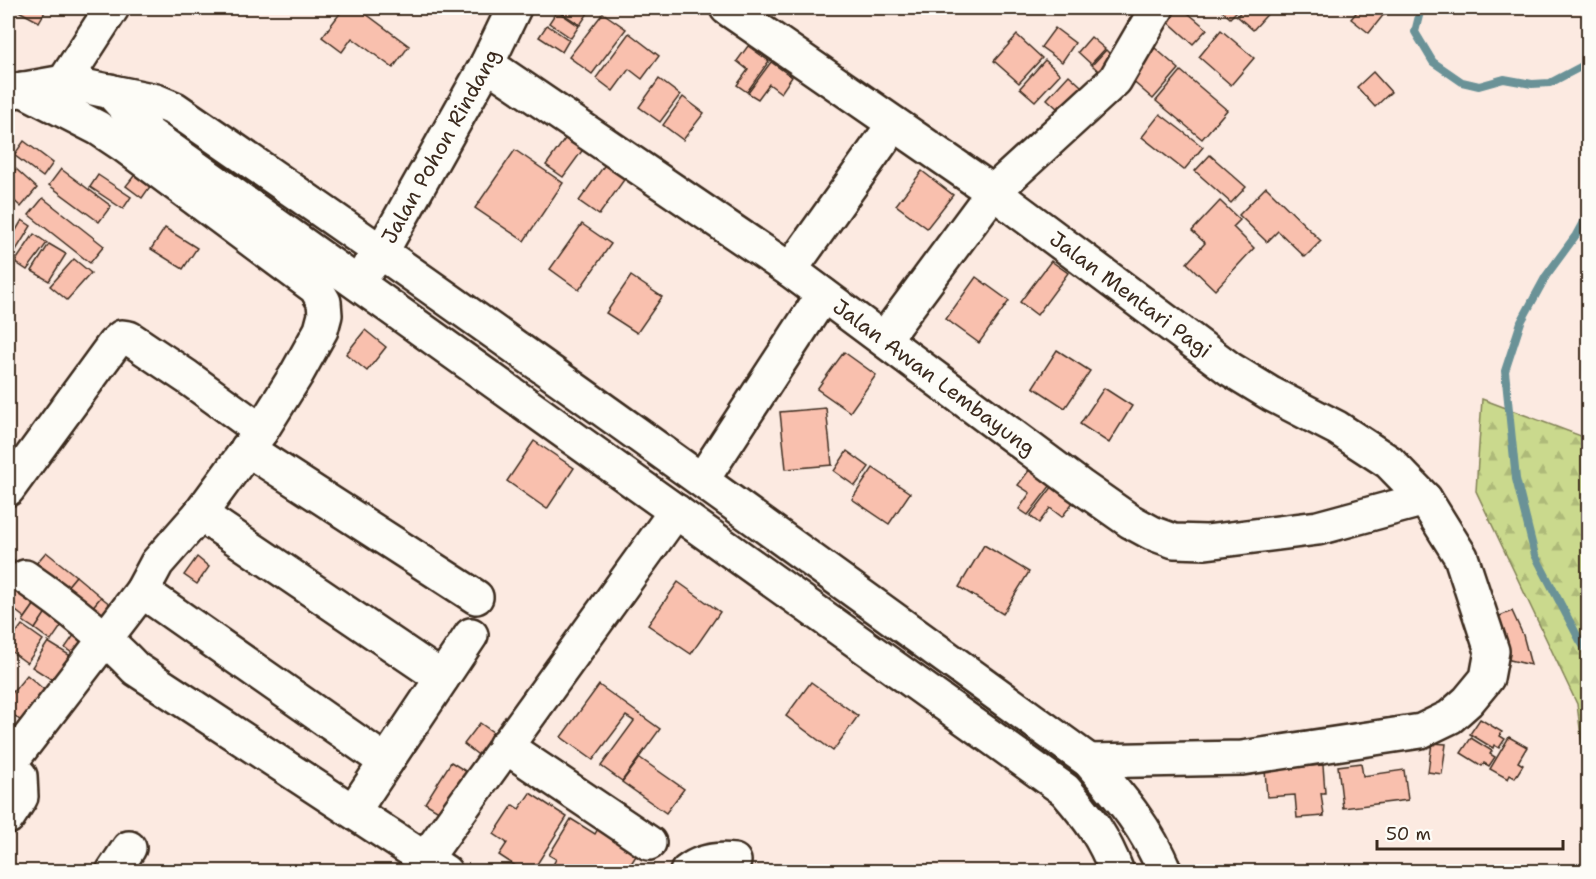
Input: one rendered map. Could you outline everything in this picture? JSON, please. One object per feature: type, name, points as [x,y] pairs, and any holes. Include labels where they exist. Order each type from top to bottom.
[{"type":"street","points":[[64,82],[112,8]]},
{"type":"street","name":"Jalan Pohon Rindang","points":[[356,284],[382,251],[487,64],[514,8]]},
{"type":"street","name":"Jalan Mentari Pagi","points":[[727,8],[993,192],[1230,369],[1271,394],[1337,428],[1389,462],[1425,499],[1461,557],[1492,651],[1487,678],[1468,701],[1450,717],[1421,731],[1242,758],[1089,761]]},
{"type":"street","points":[[884,339],[993,192],[1115,80],[1157,8]]},
{"type":"street","name":"Jalan Awan Lembayung","points":[[487,64],[790,270],[1130,521],[1152,533],[1174,541],[1206,542],[1318,528],[1425,499]]},
{"type":"street","points":[[15,90],[64,82],[156,101],[175,109],[382,251],[1089,761],[1134,813],[1155,847],[1165,872]]},
{"type":"street","points":[[8,817],[21,797],[19,749],[142,591],[157,563],[200,514],[254,440],[296,375],[321,330],[325,315],[324,302],[316,288],[125,146],[98,128],[15,90]]},
{"type":"street","points":[[110,91],[150,135],[1065,790],[1094,824],[1109,849],[1117,872]]},
{"type":"street","points":[[790,270],[894,124]]},
{"type":"street","points":[[703,481],[823,295]]},
{"type":"street","points":[[8,489],[114,344],[122,337],[129,338],[187,377],[254,440],[476,597]]},
{"type":"street","points":[[676,511],[701,510],[709,498],[703,481]]},
{"type":"street","points":[[25,577],[62,602],[106,639],[136,669],[435,865],[505,746],[676,511]]},
{"type":"street","points":[[200,514],[442,678]]},
{"type":"street","points":[[142,591],[386,762]]},
{"type":"street","points":[[360,801],[471,635]]},
{"type":"street","points":[[505,746],[649,843]]},
{"type":"street","points":[[687,872],[695,865],[719,860],[734,861]]},
{"type":"green space","points":[[1482,399],[1586,438],[1588,436],[1588,793],[1577,704],[1476,491]]},
{"type":"building","points":[[13,8],[47,8],[39,22]]},
{"type":"building","points":[[344,8],[358,8],[409,46],[393,68],[352,38],[342,52],[322,37]]},
{"type":"building","points":[[559,8],[580,8],[588,13],[580,25],[557,10]]},
{"type":"building","points":[[1174,8],[1182,8],[1207,29],[1193,44],[1164,18]]},
{"type":"building","points":[[1219,8],[1240,8],[1230,18]]},
{"type":"building","points":[[1244,8],[1273,8],[1253,30],[1237,16]]},
{"type":"building","points":[[1360,8],[1378,8],[1385,13],[1369,33],[1351,19]]},
{"type":"building","points":[[557,11],[579,26],[571,38],[549,23]]},
{"type":"building","points":[[603,13],[626,29],[592,74],[569,57]]},
{"type":"building","points":[[547,25],[569,40],[562,52],[539,37]]},
{"type":"building","points":[[1055,28],[1075,43],[1062,62],[1041,47]]},
{"type":"building","points":[[1221,30],[1254,58],[1231,85],[1199,57]]},
{"type":"building","points":[[629,33],[659,56],[642,79],[629,69],[613,91],[596,78]]},
{"type":"building","points":[[1017,35],[1042,58],[1019,83],[994,61]]},
{"type":"building","points":[[1091,37],[1105,49],[1091,64],[1078,52]]},
{"type":"building","points":[[748,46],[769,61],[747,92],[737,85],[748,70],[737,61]]},
{"type":"building","points":[[1155,48],[1179,69],[1153,99],[1129,78]]},
{"type":"building","points":[[1106,50],[1118,62],[1105,77],[1092,65]]},
{"type":"building","points":[[1045,60],[1060,74],[1035,101],[1020,88]]},
{"type":"building","points":[[771,62],[792,77],[781,93],[769,84],[758,99],[748,93]]},
{"type":"building","points":[[1181,71],[1227,110],[1202,139],[1156,101]]},
{"type":"building","points":[[1373,72],[1391,92],[1375,107],[1357,87]]},
{"type":"building","points":[[1069,75],[1092,96],[1070,120],[1047,99]]},
{"type":"building","points":[[659,79],[680,95],[660,122],[639,107]]},
{"type":"building","points":[[683,97],[704,113],[683,140],[663,125]]},
{"type":"building","points":[[1160,114],[1203,147],[1184,170],[1142,137]]},
{"type":"building","points":[[570,132],[587,144],[563,177],[546,165]]},
{"type":"building","points":[[24,141],[53,163],[43,177],[14,155]]},
{"type":"building","points":[[515,150],[563,183],[524,241],[475,208]]},
{"type":"building","points":[[1210,155],[1246,187],[1231,203],[1195,171]]},
{"type":"building","points":[[606,163],[626,177],[599,215],[579,201]]},
{"type":"building","points":[[141,167],[156,178],[142,198],[126,186]]},
{"type":"building","points":[[16,169],[37,188],[21,207],[8,195],[8,179]]},
{"type":"building","points":[[61,169],[111,206],[99,222],[49,185]]},
{"type":"building","points":[[922,171],[953,195],[927,228],[896,205]]},
{"type":"building","points":[[98,175],[131,197],[123,209],[90,187]]},
{"type":"building","points":[[1266,187],[1321,241],[1305,257],[1278,231],[1267,242],[1239,215]]},
{"type":"building","points":[[43,198],[104,246],[90,263],[29,215]]},
{"type":"building","points":[[1220,201],[1240,220],[1233,227],[1254,248],[1215,290],[1187,263],[1205,243],[1192,231]]},
{"type":"building","points":[[22,220],[31,226],[13,255],[8,251],[8,244]]},
{"type":"building","points":[[582,224],[611,244],[579,290],[550,269]]},
{"type":"building","points":[[165,228],[197,248],[183,269],[151,249]]},
{"type":"building","points":[[34,234],[47,243],[27,270],[15,262]]},
{"type":"building","points":[[49,244],[66,254],[49,281],[32,271]]},
{"type":"building","points":[[74,259],[91,273],[67,300],[50,286]]},
{"type":"building","points":[[1051,261],[1068,273],[1037,315],[1020,302]]},
{"type":"building","points":[[631,276],[662,297],[637,333],[606,313]]},
{"type":"building","points":[[976,277],[1009,301],[979,343],[946,319]]},
{"type":"building","points":[[365,330],[386,347],[367,371],[346,354]]},
{"type":"building","points":[[1057,350],[1090,371],[1065,408],[1033,387]]},
{"type":"building","points":[[844,352],[876,375],[850,412],[817,389]]},
{"type":"building","points":[[1104,388],[1132,406],[1109,443],[1080,424]]},
{"type":"building","points":[[826,408],[832,465],[786,469],[780,412]]},
{"type":"building","points":[[534,441],[574,468],[547,509],[507,481]]},
{"type":"building","points":[[847,451],[869,467],[855,486],[834,471]]},
{"type":"building","points":[[873,468],[910,493],[889,524],[852,499]]},
{"type":"building","points":[[1030,469],[1051,485],[1028,515],[1019,509],[1030,493],[1018,485]]},
{"type":"building","points":[[1053,486],[1074,501],[1062,517],[1050,508],[1039,523],[1030,516]]},
{"type":"building","points":[[984,545],[1029,572],[1003,614],[959,587]]},
{"type":"building","points":[[46,552],[76,576],[59,597],[29,572]]},
{"type":"building","points":[[8,555],[19,564],[8,578]]},
{"type":"building","points":[[197,557],[209,567],[197,584],[184,575]]},
{"type":"building","points":[[15,575],[42,594],[25,618],[8,605],[8,586]]},
{"type":"building","points":[[76,576],[101,597],[87,615],[61,594]]},
{"type":"building","points":[[678,582],[720,612],[691,654],[648,625]]},
{"type":"building","points":[[42,594],[53,602],[35,629],[23,621]]},
{"type":"building","points":[[101,597],[116,609],[101,629],[85,616]]},
{"type":"building","points":[[54,600],[71,612],[51,641],[35,629]]},
{"type":"building","points":[[1512,611],[1523,635],[1531,665],[1506,659],[1495,618]]},
{"type":"building","points":[[8,615],[17,622],[8,635]]},
{"type":"building","points":[[22,625],[43,640],[27,663],[8,649],[8,644]]},
{"type":"building","points":[[79,628],[97,641],[84,661],[65,648]]},
{"type":"building","points":[[48,642],[74,658],[57,683],[32,667]]},
{"type":"building","points":[[27,675],[48,693],[23,723],[8,710],[8,698]]},
{"type":"building","points":[[811,682],[858,716],[833,751],[786,716]]},
{"type":"building","points":[[599,685],[660,729],[622,781],[601,766],[634,721],[626,716],[593,760],[561,737]]},
{"type":"building","points":[[1480,719],[1502,732],[1500,736],[1505,739],[1499,748],[1494,745],[1493,748],[1470,734]]},
{"type":"building","points":[[480,723],[497,735],[481,757],[464,744]]},
{"type":"building","points":[[1509,737],[1527,747],[1518,762],[1523,765],[1515,778],[1510,775],[1508,779],[1490,769]]},
{"type":"building","points":[[1471,738],[1492,751],[1490,754],[1495,757],[1489,766],[1484,763],[1482,766],[1461,753]]},
{"type":"building","points":[[1432,743],[1446,744],[1442,774],[1428,772]]},
{"type":"building","points":[[640,758],[684,789],[666,813],[622,782]]},
{"type":"building","points":[[451,762],[467,772],[442,813],[425,803]]},
{"type":"building","points":[[1361,763],[1363,776],[1404,770],[1408,800],[1343,808],[1338,766]]},
{"type":"building","points":[[1323,765],[1325,793],[1321,793],[1324,816],[1297,818],[1295,795],[1267,797],[1265,770]]},
{"type":"building","points":[[530,793],[567,817],[532,872],[525,872],[499,855],[507,843],[494,834],[513,805],[519,809]]},
{"type":"building","points":[[571,819],[595,834],[599,827],[639,851],[626,872],[564,872],[553,865],[556,859],[549,855]]},
{"type":"waterway","points":[[1421,8],[1415,32],[1433,62],[1462,82],[1479,86],[1504,79],[1532,84],[1550,83],[1588,63]]},
{"type":"waterway","points":[[1588,213],[1576,235],[1546,276],[1521,322],[1505,371],[1516,479],[1535,555],[1588,653]]}]
